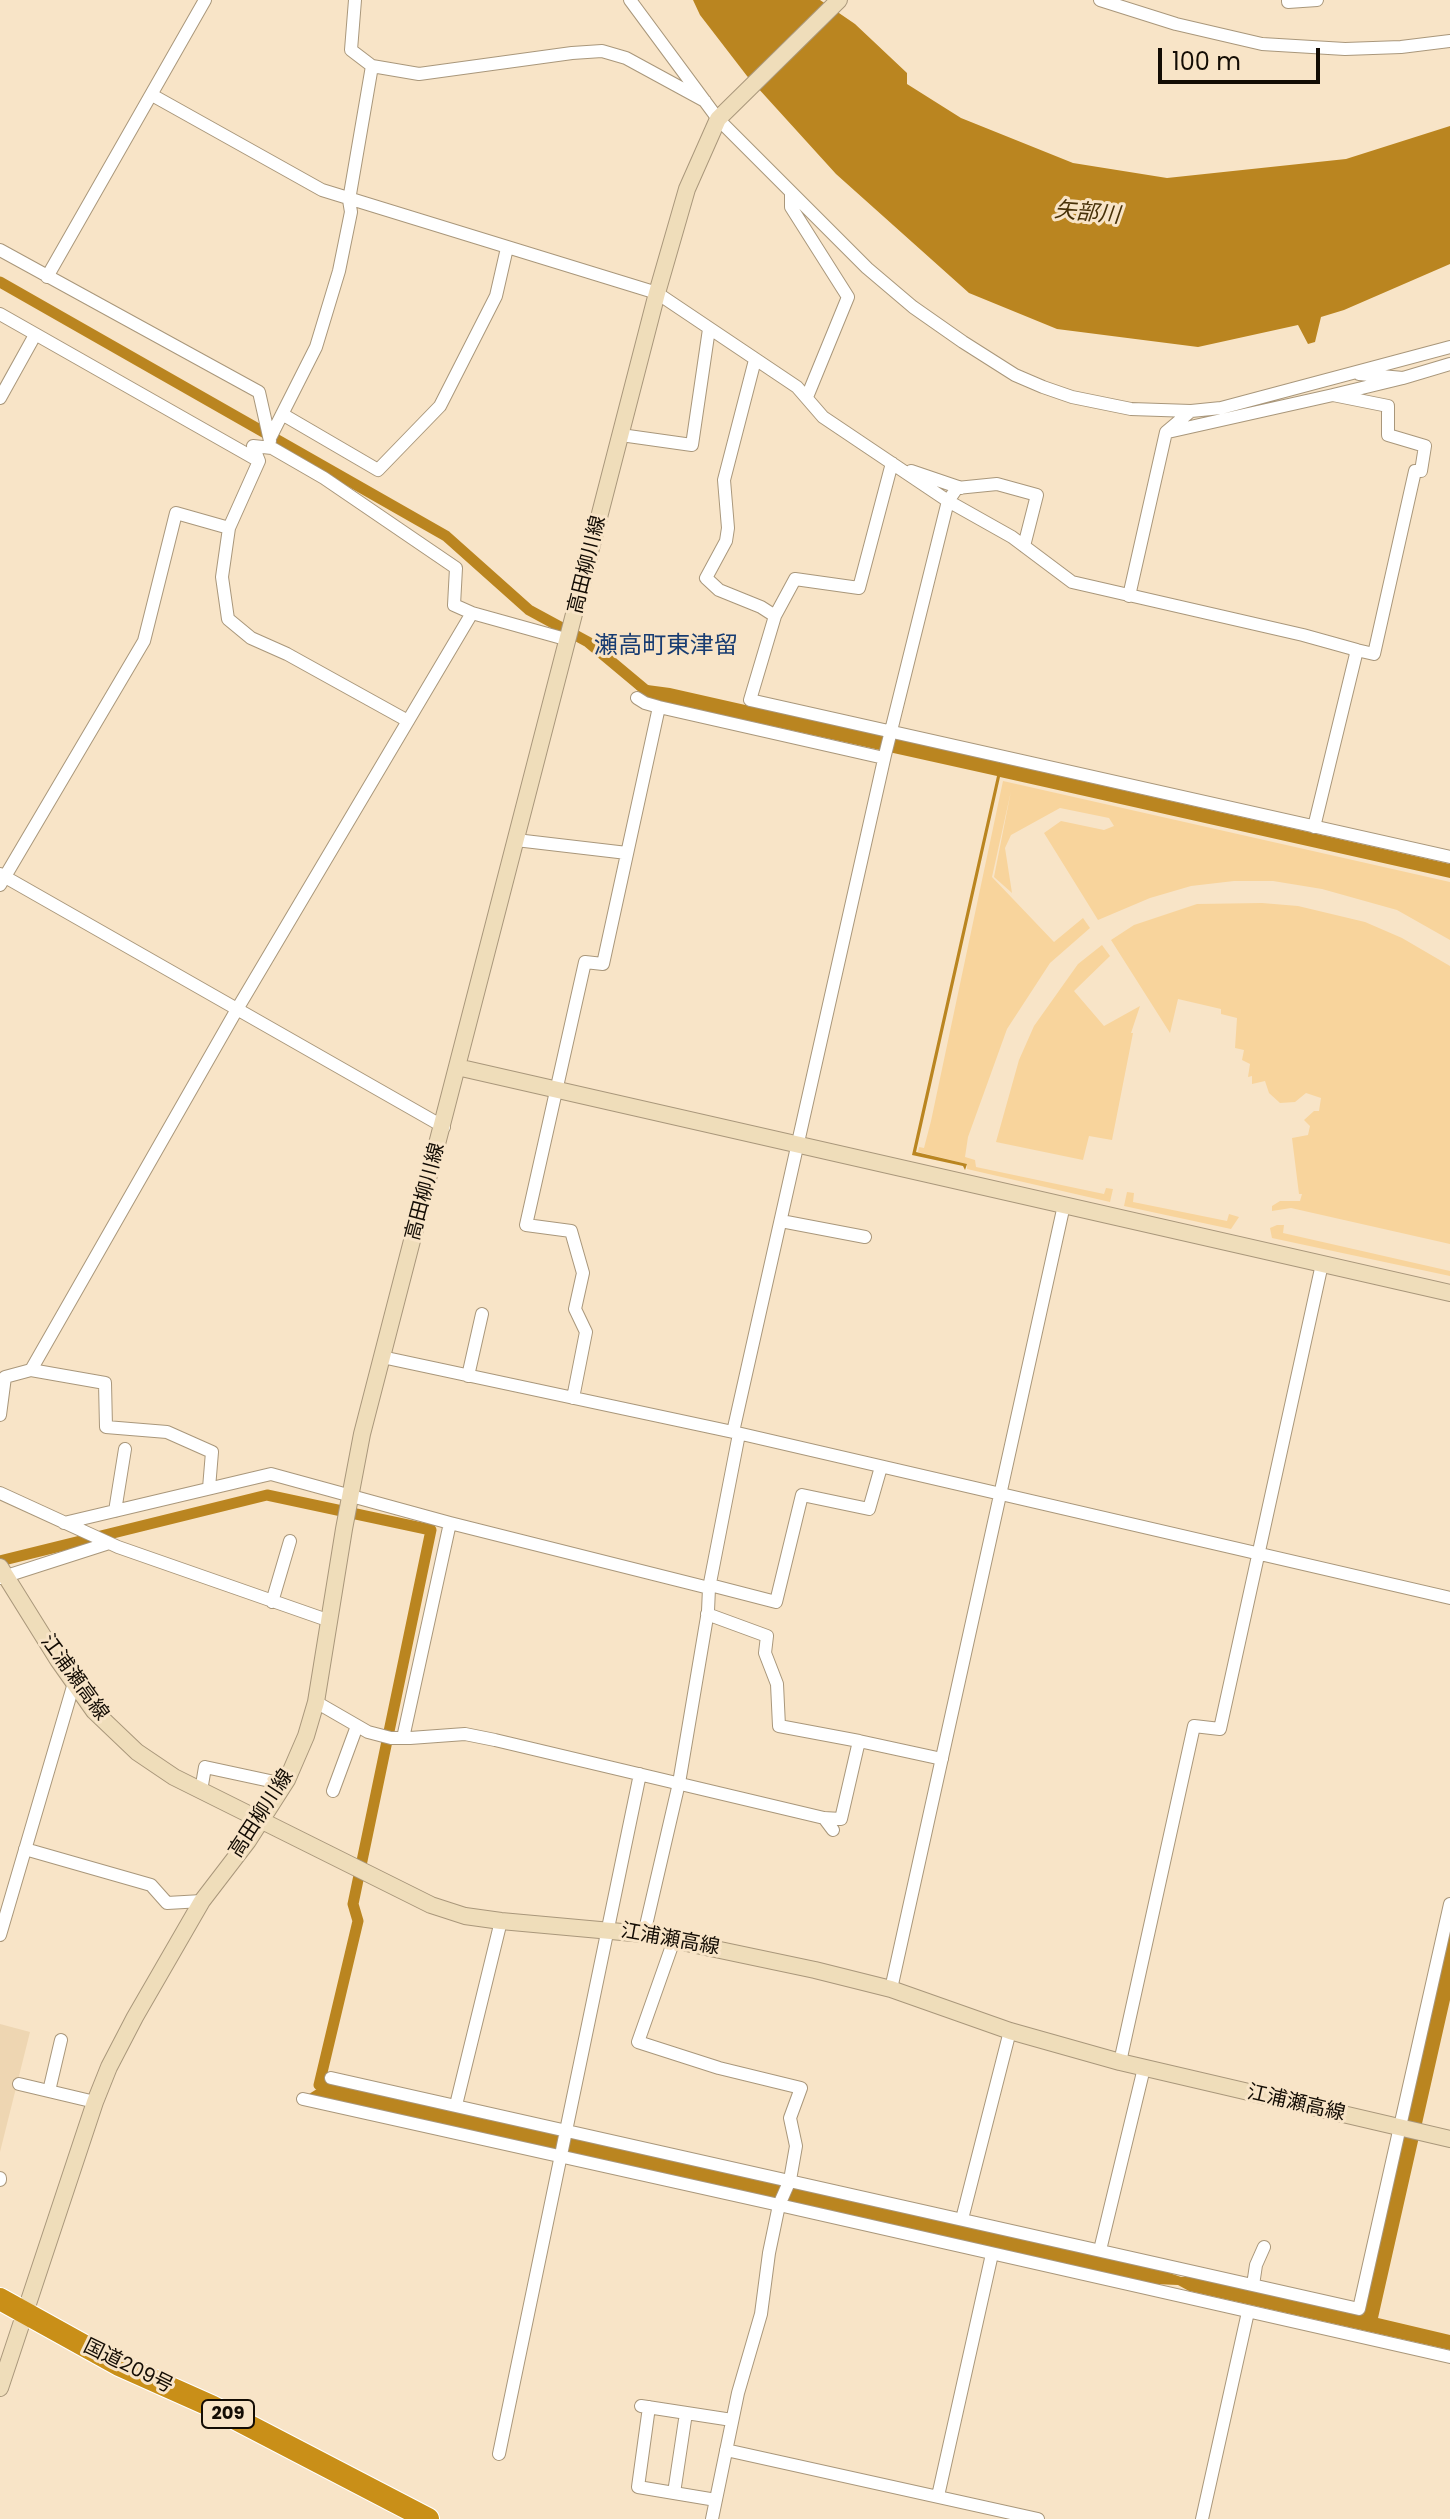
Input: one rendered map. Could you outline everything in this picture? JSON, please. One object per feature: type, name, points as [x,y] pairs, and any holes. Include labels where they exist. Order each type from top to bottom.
[{"type":"highway","name":"国道209号","points":[[0,2299],[119,2365],[211,2406],[428,2519]]},
{"type":"main road","name":"高田柳川線","points":[[0,2388],[95,2102],[135,2017],[202,1901],[261,1822],[284,1784],[301,1749],[316,1702],[322,1619],[382,1357],[444,1127],[657,293],[687,189],[721,116],[839,0]]},
{"type":"main road","points":[[457,1067],[1450,1293]]},
{"type":"main road","name":"江浦瀬高線","points":[[2,1573],[94,1711],[122,1739],[174,1777],[431,1905],[465,1916],[501,1921],[644,1934],[800,1966],[891,1989],[1010,2031],[1120,2062],[1450,2139]]},
{"type":"street","points":[[47,277],[205,0]]},
{"type":"street","points":[[355,0],[351,50],[372,66],[419,74],[602,51],[626,58],[708,102]]},
{"type":"street","points":[[630,0],[708,102],[791,192],[890,288],[938,325],[1015,375],[1072,397],[1101,404],[1131,409],[1191,411],[1221,408],[1450,347]]},
{"type":"street","points":[[1100,0],[1176,24],[1262,44],[1345,49],[1450,41]]},
{"type":"street","points":[[1288,0],[1317,0]]},
{"type":"street","points":[[271,443],[324,323],[351,212],[349,200],[372,66]]},
{"type":"street","points":[[152,95],[322,190],[657,293],[797,387],[820,413],[948,501],[1024,546],[1072,582],[1374,654],[1415,471],[1421,471],[1425,446],[1388,435],[1388,406],[1333,395]]},
{"type":"street","points":[[791,192],[791,207],[848,297],[807,397]]},
{"type":"street","points":[[282,414],[378,470],[440,406],[496,296],[507,248]]},
{"type":"street","points":[[0,250],[259,392],[271,443]]},
{"type":"street","points":[[0,314],[259,461]]},
{"type":"street","points":[[621,435],[692,445],[709,329]]},
{"type":"street","points":[[0,398],[35,335]]},
{"type":"street","points":[[755,360],[724,480],[728,528],[726,541],[706,578],[719,590],[775,616]]},
{"type":"street","points":[[1166,432],[1333,395],[1450,364]]},
{"type":"street","points":[[1350,373],[1403,378]]},
{"type":"street","points":[[1129,596],[1166,432],[1191,411]]},
{"type":"street","points":[[408,721],[287,654],[251,638],[228,619],[222,577],[229,528],[259,461],[253,446],[271,443],[456,568],[454,605],[472,613],[569,640]]},
{"type":"street","points":[[896,465],[859,588],[795,579],[775,616],[750,700],[1450,857]]},
{"type":"street","points":[[896,465],[961,488]]},
{"type":"street","points":[[644,1934],[679,1783],[736,1433],[781,1221],[884,757],[948,501],[957,488],[997,484],[1037,495],[1024,546]]},
{"type":"street","points":[[229,528],[176,513],[144,641],[2,879],[444,1127]]},
{"type":"street","points":[[31,1370],[236,1011],[472,613]]},
{"type":"street","points":[[1314,827],[1357,650],[1352,649]]},
{"type":"street","points":[[637,698],[659,707],[884,757]]},
{"type":"street","points":[[573,1398],[586,1332],[575,1309],[583,1273],[571,1231],[526,1225],[585,962],[603,964],[659,707]]},
{"type":"street","points":[[516,840],[627,853]]},
{"type":"street","points":[[891,1989],[1064,1205]]},
{"type":"street","points":[[781,1221],[865,1237]]},
{"type":"street","points":[[1120,2062],[1194,1726],[1220,1729],[1322,1264]]},
{"type":"street","points":[[468,1376],[482,1314]]},
{"type":"street","points":[[382,1357],[736,1433],[1450,1598]]},
{"type":"street","points":[[0,1415],[5,1377],[31,1370],[105,1383],[106,1427],[167,1432],[212,1452],[209,1488]]},
{"type":"street","points":[[115,1511],[125,1449]]},
{"type":"street","points":[[69,1525],[271,1474],[450,1523],[776,1602],[802,1495],[869,1509],[881,1467]]},
{"type":"street","points":[[0,1493],[114,1545],[322,1619]]},
{"type":"street","points":[[406,1738],[450,1523]]},
{"type":"street","points":[[272,1602],[290,1541]]},
{"type":"street","points":[[2,1573],[114,1545]]},
{"type":"street","points":[[708,1613],[767,1636],[765,1653],[777,1684],[779,1726],[942,1759]]},
{"type":"street","points":[[0,1935],[74,1683]]},
{"type":"street","points":[[316,1702],[362,1729],[406,1738],[465,1734],[824,1818],[841,1819],[859,1741]]},
{"type":"street","points":[[333,1791],[362,1729]]},
{"type":"street","points":[[201,1791],[205,1767],[284,1784]]},
{"type":"street","points":[[499,2454],[640,1774]]},
{"type":"street","points":[[824,1818],[833,1830]]},
{"type":"street","points":[[25,1849],[151,1885],[167,1903],[202,1901]]},
{"type":"street","points":[[303,2099],[992,2254],[1172,2280],[1253,2285],[1359,2309],[1450,1904]]},
{"type":"street","points":[[456,2105],[501,1921]]},
{"type":"street","points":[[674,1940],[638,2042],[719,2068],[801,2088],[790,2118],[796,2146],[790,2180],[779,2205],[761,2314],[732,2420],[712,2519]]},
{"type":"street","points":[[962,2219],[1010,2031]]},
{"type":"street","points":[[49,2091],[61,2040]]},
{"type":"street","points":[[1100,2250],[1144,2068]]},
{"type":"street","points":[[331,2078],[1100,2250],[1248,2312],[1450,2357]]},
{"type":"street","points":[[19,2084],[95,2102]]},
{"type":"street","points":[[1253,2285],[1256,2265],[1264,2247]]},
{"type":"street","points":[[938,2496],[992,2254]]},
{"type":"street","points":[[1202,2519],[1248,2312]]},
{"type":"street","points":[[716,2500],[638,2487],[645,2407],[732,2420]]},
{"type":"street","points":[[674,2493],[686,2413]]},
{"type":"street","points":[[726,2450],[1038,2519]]},
{"type":"shaded area","points":[[1003,781],[1450,882],[1450,940],[1397,910],[1322,889],[1273,881],[1191,886],[1150,898],[1098,920],[1044,833],[1061,821],[1104,830],[1114,826],[1109,818],[1060,808],[1011,835],[1005,848],[1012,893],[994,877],[1011,791],[992,877],[1054,942],[1083,918],[1090,928],[1050,963],[1007,1029],[968,1137],[965,1157],[975,1160],[976,1167],[1104,1194],[1106,1188],[1113,1189],[1110,1202],[967,1169],[967,1164],[918,1152],[919,1147],[924,1148],[931,1121]]},
{"type":"shaded area","points":[[1197,904],[1298,906],[1365,922],[1402,938],[1450,966],[1450,1244],[1291,1208],[1272,1211],[1272,1206],[1280,1201],[1300,1201],[1302,1194],[1299,1194],[1292,1138],[1308,1135],[1310,1126],[1304,1120],[1314,1111],[1319,1111],[1321,1098],[1306,1093],[1295,1102],[1280,1103],[1269,1093],[1265,1081],[1252,1084],[1252,1076],[1248,1077],[1250,1064],[1242,1060],[1244,1050],[1235,1048],[1237,1018],[1221,1014],[1221,1009],[1178,999],[1170,1033],[1111,940],[1134,925]]},
{"type":"shaded area","points":[[1102,945],[1110,956],[1074,991],[1104,1026],[1140,1006],[1131,1033],[1112,1140],[1089,1136],[1083,1160],[996,1142],[1019,1060],[1034,1026],[1078,964]]},
{"type":"shaded area","points":[[1127,1192],[1134,1193],[1133,1202],[1227,1221],[1229,1214],[1239,1217],[1231,1229],[1124,1206]]},
{"type":"shaded area","points":[[1284,1225],[1283,1233],[1450,1271],[1450,1276],[1272,1238],[1270,1228]]},
{"type":"shaded area","points":[[0,2024],[30,2032],[0,2152]]},
{"type":"water","name":"矢部川","points":[[693,0],[820,0],[855,24],[907,73],[907,84],[961,118],[1073,163],[1167,178],[1346,159],[1450,126],[1450,264],[1321,317],[1315,342],[1308,344],[1298,325],[1198,347],[1057,329],[969,293],[836,174],[747,76],[700,15]]},
{"type":"water","points":[[640,684],[670,688],[1450,864],[1450,878],[1000,777],[916,1152],[967,1164],[965,1170],[963,1166],[912,1155],[997,776],[650,699],[636,689]]},
{"type":"water","points":[[1450,1931],[1450,2000],[1378,2318],[1450,2335],[1450,2350],[1189,2291],[1178,2285],[1155,2284],[309,2094],[328,2082],[1158,2269],[1181,2277],[1363,2315]]},
{"type":"waterway","points":[[0,282],[446,536],[529,610],[588,642],[649,693]]},
{"type":"waterway","points":[[0,1561],[267,1495],[431,1530],[353,1904],[358,1921],[319,2085],[334,2089]]},
{"type":"district","name":"瀬高町東津留","points":[[666,647]]}]
